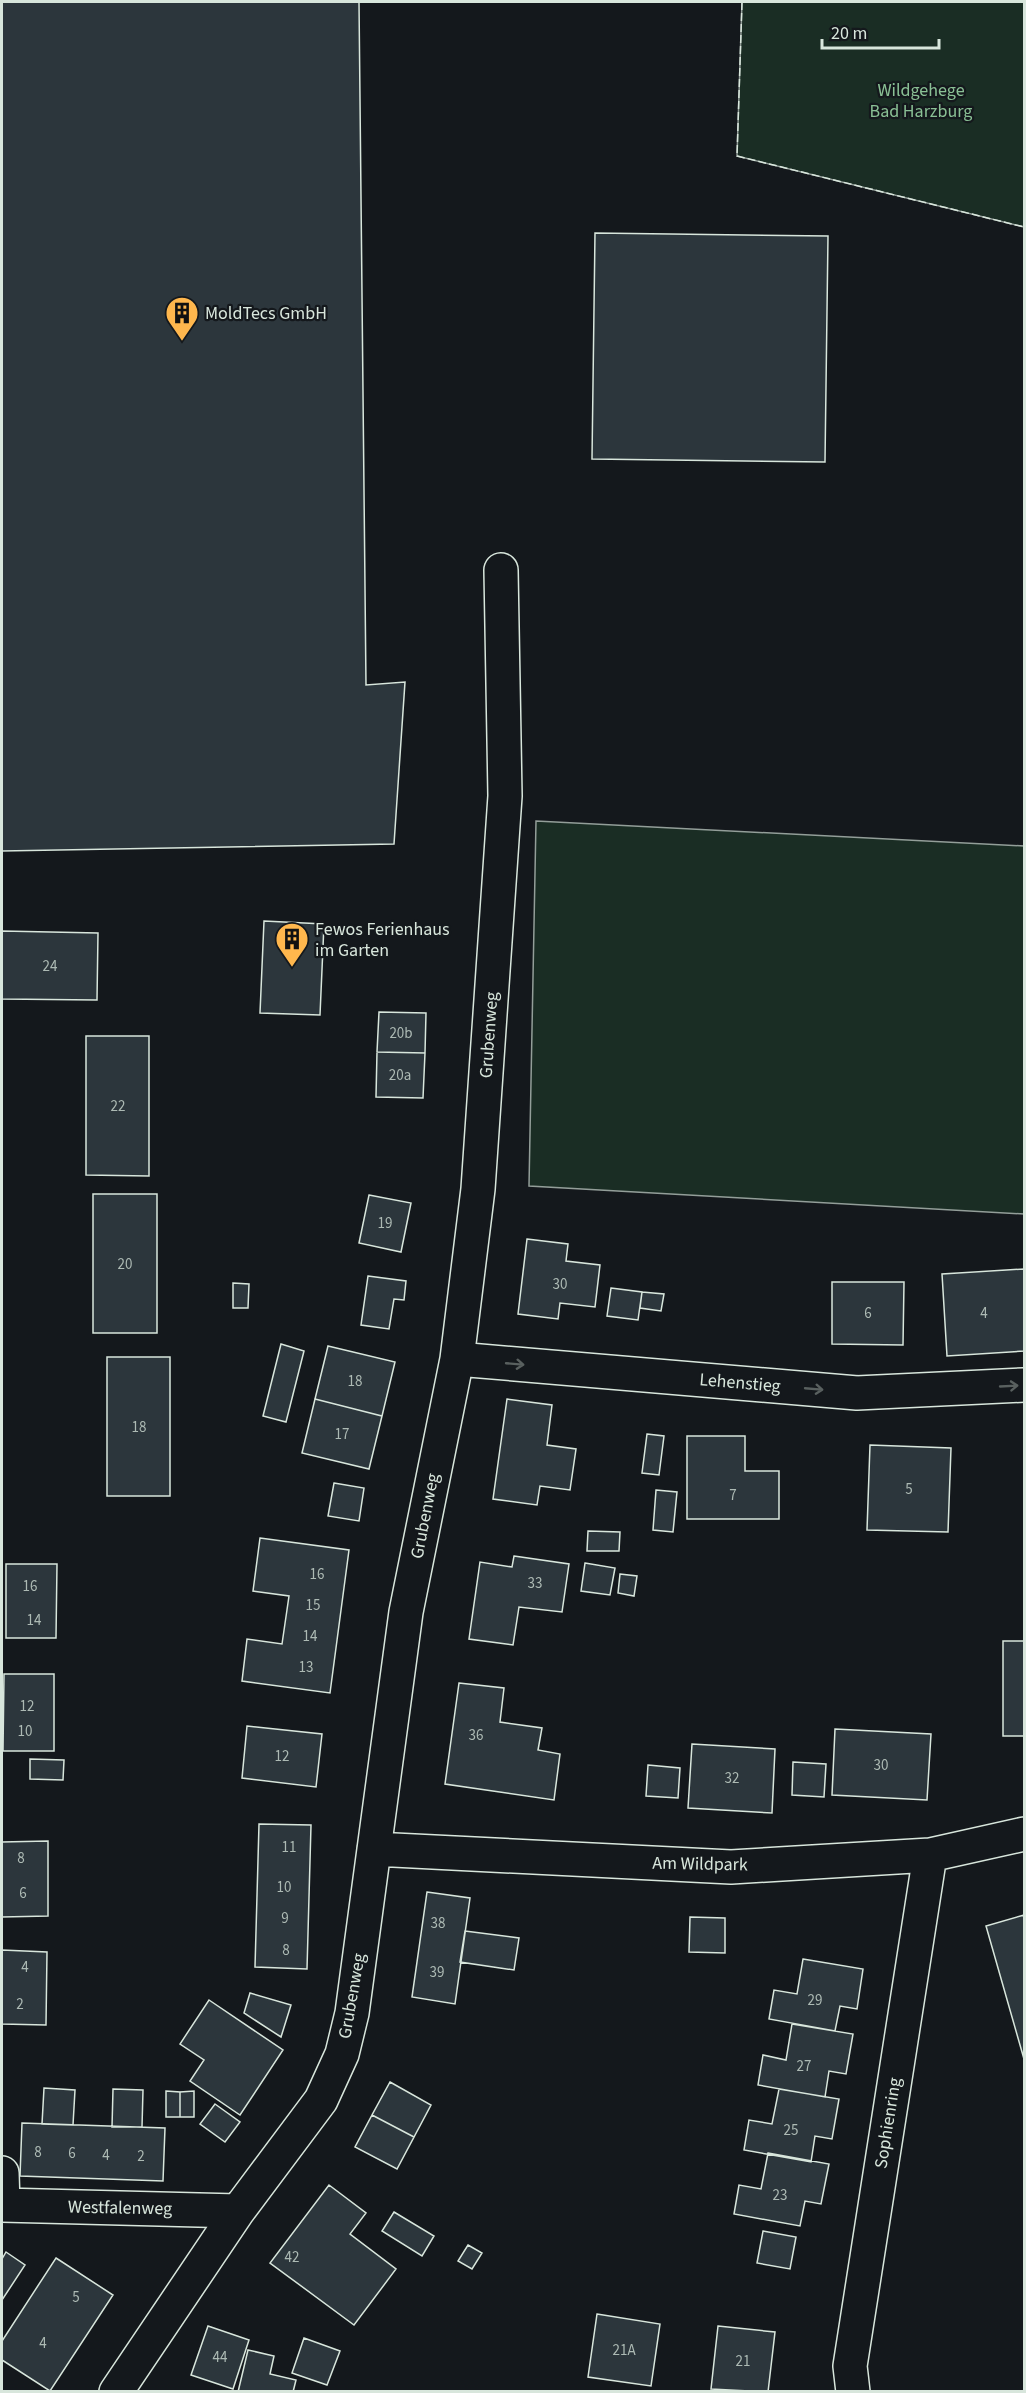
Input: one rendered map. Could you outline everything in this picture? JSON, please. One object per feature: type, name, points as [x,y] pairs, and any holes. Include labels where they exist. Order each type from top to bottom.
[{"type":"street","name":"Grubenweg","points":[[116,2391],[238,2211],[321,2100],[342,2054],[352,2013],[406,1612],[457,1359],[478,1189],[505,796],[501,570]]},
{"type":"street","name":"Lehenstieg","points":[[457,1359],[857,1393],[1024,1385]]},
{"type":"street","name":"Am Wildpark","points":[[374,1849],[731,1867],[930,1855],[1024,1834]]},
{"type":"street","name":"Sophienring","points":[[853,2391],[850,2366],[930,1855]]},
{"type":"street","points":[[2,2173],[2,2205]]},
{"type":"street","name":"Westfalenweg","points":[[2,2205],[238,2211]]},
{"type":"green space","name":"Wildgehege Bad Harzburg","points":[[742,2],[1024,2],[1024,227],[737,156]]},
{"type":"green space","points":[[536,821],[1024,846],[1024,1214],[529,1186]]},
{"type":"building","name":"MoldTecs GmbH","points":[[2,2],[359,2],[366,685],[405,682],[394,844],[2,851]]},
{"type":"building","points":[[595,233],[828,236],[825,462],[592,459]]},
{"type":"building","name":"Fewos Ferienhaus im Garten","points":[[264,921],[324,924],[320,1015],[260,1013]]},
{"type":"building","points":[[2,931],[98,933],[97,1000],[2,999]]},
{"type":"building","points":[[379,1012],[426,1013],[425,1053],[377,1052]]},
{"type":"building","points":[[86,1036],[149,1036],[149,1176],[86,1175]]},
{"type":"building","points":[[377,1052],[425,1053],[423,1098],[376,1097]]},
{"type":"building","points":[[93,1194],[157,1194],[157,1333],[93,1333]]},
{"type":"building","points":[[369,1195],[411,1203],[401,1252],[359,1243]]},
{"type":"building","points":[[527,1239],[568,1244],[566,1261],[600,1265],[595,1307],[560,1303],[558,1319],[518,1314]]},
{"type":"building","points":[[1024,1269],[1024,1351],[947,1356],[942,1274]]},
{"type":"building","points":[[368,1276],[406,1281],[404,1300],[394,1299],[389,1329],[361,1325]]},
{"type":"building","points":[[832,1282],[904,1282],[903,1345],[832,1344]]},
{"type":"building","points":[[233,1283],[249,1284],[248,1308],[233,1308]]},
{"type":"building","points":[[611,1288],[642,1292],[638,1320],[607,1316]]},
{"type":"building","points":[[642,1292],[664,1294],[661,1311],[640,1308]]},
{"type":"building","points":[[281,1344],[304,1351],[286,1422],[263,1416]]},
{"type":"building","points":[[328,1346],[395,1362],[382,1416],[315,1399]]},
{"type":"building","points":[[107,1357],[170,1357],[170,1496],[107,1496]]},
{"type":"building","points":[[315,1399],[382,1416],[369,1469],[302,1453]]},
{"type":"building","points":[[507,1399],[552,1405],[547,1445],[576,1449],[570,1490],[540,1486],[537,1505],[493,1499]]},
{"type":"building","points":[[647,1434],[664,1436],[659,1475],[642,1473]]},
{"type":"building","points":[[687,1436],[745,1436],[745,1471],[779,1471],[779,1519],[687,1519]]},
{"type":"building","points":[[870,1445],[951,1448],[948,1532],[867,1530]]},
{"type":"building","points":[[334,1483],[364,1488],[359,1521],[328,1516]]},
{"type":"building","points":[[656,1490],[677,1492],[673,1532],[653,1530]]},
{"type":"building","points":[[588,1531],[620,1532],[619,1551],[587,1551]]},
{"type":"building","points":[[260,1538],[349,1550],[330,1693],[242,1681],[247,1639],[282,1644],[289,1596],[253,1591]]},
{"type":"building","points":[[514,1556],[569,1564],[562,1612],[519,1607],[513,1645],[469,1639],[480,1562],[512,1567]]},
{"type":"building","points":[[585,1563],[615,1568],[610,1595],[581,1591]]},
{"type":"building","points":[[6,1564],[57,1564],[56,1638],[6,1638]]},
{"type":"building","points":[[620,1574],[637,1576],[634,1596],[618,1593]]},
{"type":"building","points":[[1003,1641],[1024,1641],[1024,1736],[1003,1736]]},
{"type":"building","points":[[4,1674],[54,1674],[54,1751],[3,1751]]},
{"type":"building","points":[[459,1683],[504,1688],[500,1722],[542,1728],[538,1750],[560,1754],[554,1800],[445,1784]]},
{"type":"building","points":[[247,1726],[322,1734],[316,1787],[242,1778]]},
{"type":"building","points":[[835,1729],[931,1734],[927,1800],[832,1795]]},
{"type":"building","points":[[692,1744],[775,1749],[772,1813],[688,1808]]},
{"type":"building","points":[[30,1759],[64,1760],[63,1780],[30,1779]]},
{"type":"building","points":[[793,1762],[826,1764],[824,1797],[792,1795]]},
{"type":"building","points":[[648,1765],[680,1768],[678,1798],[646,1796]]},
{"type":"building","points":[[259,1824],[311,1825],[307,1969],[255,1967]]},
{"type":"building","points":[[48,1841],[48,1916],[2,1917],[2,1842]]},
{"type":"building","points":[[427,1892],[470,1898],[455,2004],[412,1997]]},
{"type":"building","points":[[1024,1915],[1024,2059],[986,1926]]},
{"type":"building","points":[[690,1917],[725,1918],[725,1953],[689,1952]]},
{"type":"building","points":[[465,1931],[519,1938],[514,1970],[460,1962]]},
{"type":"building","points":[[2,1950],[47,1952],[46,2025],[2,2024]]},
{"type":"building","points":[[803,1959],[863,1969],[857,2009],[840,2006],[835,2031],[769,2019],[774,1990],[797,1994]]},
{"type":"building","points":[[250,1993],[291,2005],[281,2037],[244,2013]]},
{"type":"building","points":[[209,2000],[283,2050],[240,2115],[190,2081],[204,2060],[180,2044]]},
{"type":"building","points":[[792,2024],[853,2034],[846,2074],[829,2071],[825,2097],[758,2085],[763,2055],[786,2060]]},
{"type":"building","points":[[390,2082],[431,2105],[414,2137],[372,2115]]},
{"type":"building","points":[[44,2088],[75,2090],[73,2125],[42,2124]]},
{"type":"building","points":[[113,2089],[143,2090],[142,2127],[112,2127]]},
{"type":"building","points":[[779,2089],[839,2099],[832,2139],[815,2136],[811,2162],[744,2150],[749,2120],[772,2124]]},
{"type":"building","points":[[166,2091],[180,2092],[180,2117],[166,2117]]},
{"type":"building","points":[[194,2091],[194,2117],[180,2117],[180,2092]]},
{"type":"building","points":[[215,2104],[240,2122],[225,2142],[200,2124]]},
{"type":"building","points":[[372,2115],[414,2137],[397,2169],[355,2147]]},
{"type":"building","points":[[22,2123],[165,2128],[163,2181],[20,2176]]},
{"type":"building","points":[[768,2153],[829,2164],[821,2204],[805,2201],[800,2226],[734,2214],[739,2185],[761,2189]]},
{"type":"building","points":[[329,2185],[366,2213],[350,2234],[396,2269],[354,2325],[270,2263]]},
{"type":"building","points":[[394,2212],[434,2236],[422,2256],[382,2231]]},
{"type":"building","points":[[763,2231],[796,2237],[790,2269],[757,2263]]},
{"type":"building","points":[[468,2245],[482,2253],[472,2269],[458,2261]]},
{"type":"building","points":[[6,2252],[25,2265],[2,2300],[2,2259]]},
{"type":"building","points":[[56,2258],[113,2295],[50,2391],[2,2360],[2,2341]]},
{"type":"building","points":[[597,2314],[660,2324],[651,2386],[588,2377]]},
{"type":"building","points":[[208,2326],[249,2340],[233,2389],[191,2375]]},
{"type":"building","points":[[718,2326],[775,2332],[768,2392],[711,2389]]},
{"type":"building","points":[[304,2338],[340,2351],[327,2385],[292,2373]]},
{"type":"building","points":[[248,2350],[274,2356],[270,2374],[296,2380],[293,2392],[238,2392]]},
{"type":"fence","points":[[742,2],[737,156],[1024,227]]},
{"type":"place","name":"MoldTecs GmbH","points":[[182,342]]},
{"type":"place","name":"Fewos Ferienhaus im Garten","points":[[292,968]]}]
